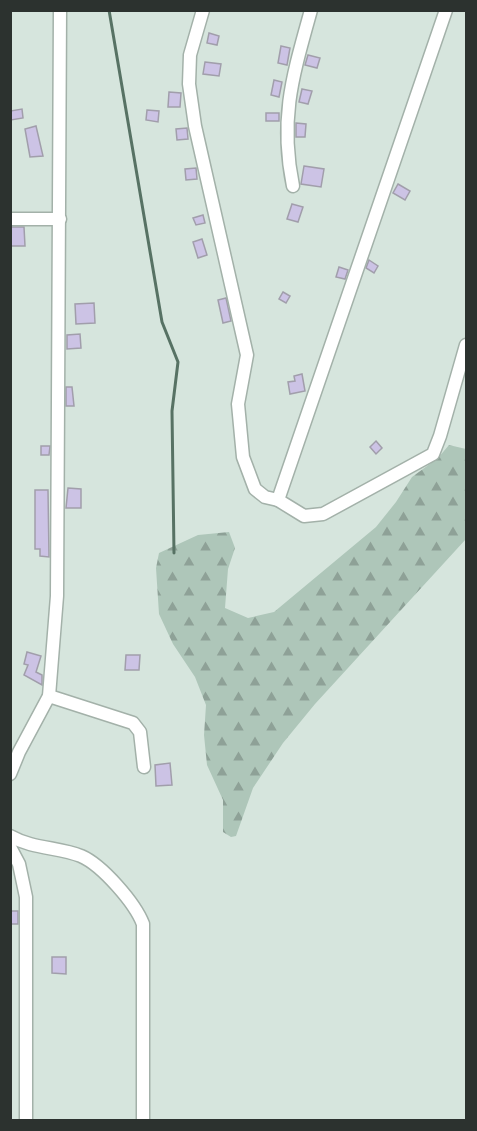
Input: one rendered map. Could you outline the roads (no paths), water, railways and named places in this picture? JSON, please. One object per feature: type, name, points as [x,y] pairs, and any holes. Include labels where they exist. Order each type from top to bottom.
[{"type":"street","points":[[10,774],[48,696],[57,596],[60,10]]},
{"type":"street","points":[[203,10],[190,55],[189,84],[195,126],[247,355],[238,404],[243,457],[255,489],[304,516],[323,514],[432,454],[440,436],[466,345]]},
{"type":"street","points":[[293,186],[286,153],[286,124],[290,88],[311,10]]},
{"type":"street","points":[[278,500],[446,10]]},
{"type":"street","points":[[10,219],[60,219]]},
{"type":"street","points":[[48,696],[133,723],[140,732],[144,767]]},
{"type":"street","points":[[10,836],[22,843],[83,857],[103,871],[139,915],[143,924],[143,1120]]},
{"type":"street","points":[[10,847],[19,864],[26,897],[26,1120]]},
{"type":"waterway","points":[[109,10],[162,322],[178,362],[172,411],[174,553]]}]
